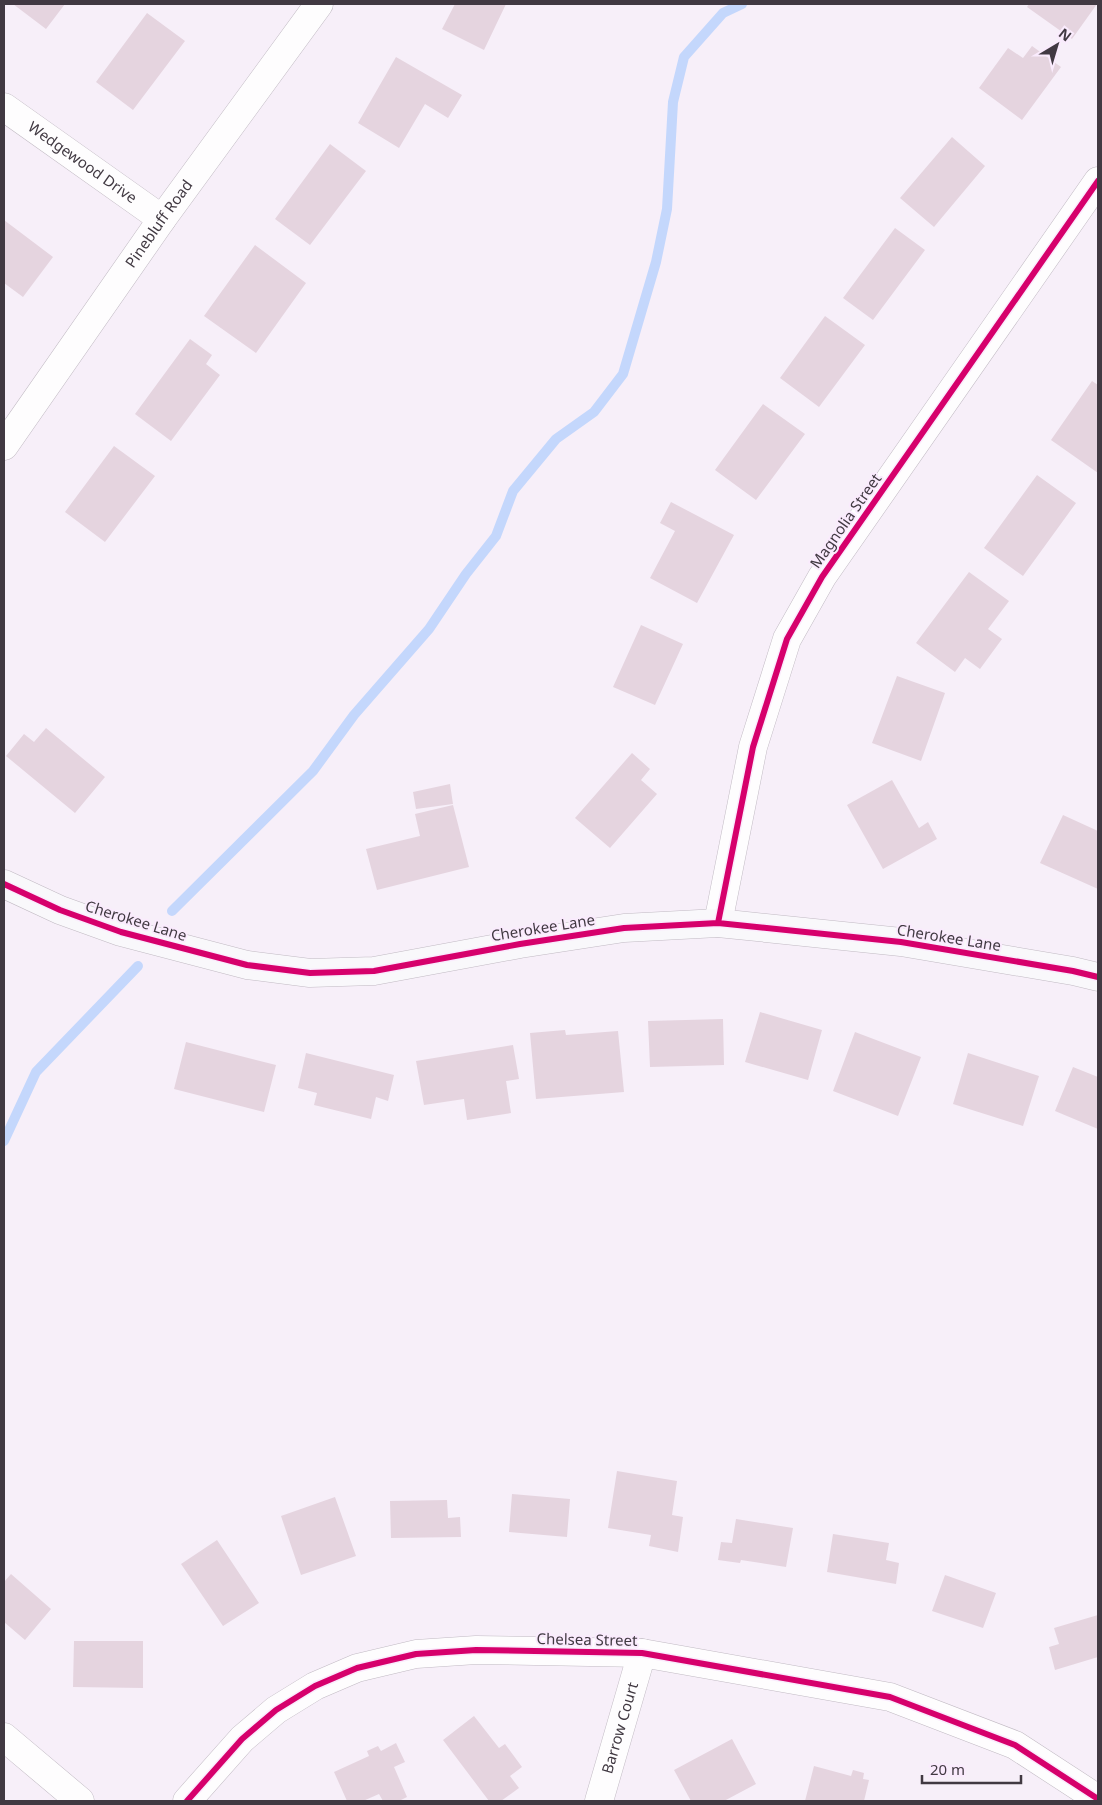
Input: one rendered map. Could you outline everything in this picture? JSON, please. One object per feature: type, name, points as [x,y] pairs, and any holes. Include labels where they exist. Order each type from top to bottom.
[{"type":"street","name":"Pinebluff Road","points":[[4,446],[162,220],[319,4]]},
{"type":"street","name":"Wedgewood Drive","points":[[4,107],[162,220]]},
{"type":"street","name":"Magnolia Street","points":[[718,923],[753,747],[787,639],[822,577],[1098,181]]},
{"type":"street","name":"Cherokee Lane","points":[[4,884],[60,910],[121,932],[247,965],[310,973],[374,971],[520,944],[624,928],[718,923],[901,942],[1074,971],[1098,977]]},
{"type":"street","name":"Chelsea Street","points":[[187,1801],[242,1739],[276,1710],[315,1686],[357,1668],[416,1654],[476,1650],[642,1653],[890,1697],[1015,1745],[1098,1799]]},
{"type":"street","name":"Barrow Court","points":[[599,1801],[642,1653]]},
{"type":"street","points":[[4,1737],[80,1801]]},
{"type":"building","points":[[13,4],[65,4],[46,29]]},
{"type":"building","points":[[455,4],[506,4],[484,50],[442,29]]},
{"type":"building","points":[[1029,4],[1097,4],[1072,39],[1027,7]]},
{"type":"building","points":[[147,13],[185,41],[133,110],[96,82]]},
{"type":"building","points":[[1032,46],[1061,67],[1022,120],[979,88],[1008,48],[1023,58]]},
{"type":"building","points":[[396,57],[462,95],[448,118],[425,104],[399,148],[358,123]]},
{"type":"building","points":[[952,137],[985,166],[934,227],[900,198]]},
{"type":"building","points":[[330,144],[366,171],[310,245],[275,219]]},
{"type":"building","points":[[4,220],[53,257],[23,297],[4,283]]},
{"type":"building","points":[[895,228],[925,250],[873,320],[843,298]]},
{"type":"building","points":[[255,245],[306,283],[256,353],[204,316]]},
{"type":"building","points":[[825,316],[865,345],[819,407],[780,378]]},
{"type":"building","points":[[190,339],[212,355],[206,364],[220,375],[171,441],[135,414]]},
{"type":"building","points":[[1092,381],[1098,385],[1098,473],[1051,440]]},
{"type":"building","points":[[763,404],[805,434],[756,500],[715,470]]},
{"type":"building","points":[[114,446],[155,476],[105,542],[65,512]]},
{"type":"building","points":[[1037,475],[1076,503],[1023,576],[984,548]]},
{"type":"building","points":[[671,502],[734,535],[697,603],[650,578],[675,531],[660,523]]},
{"type":"building","points":[[969,572],[1009,601],[988,629],[1002,639],[980,669],[965,658],[955,672],[916,643]]},
{"type":"building","points":[[641,625],[683,644],[655,705],[613,687]]},
{"type":"building","points":[[897,676],[945,693],[921,761],[872,743]]},
{"type":"building","points":[[46,728],[105,777],[75,813],[6,756],[24,734],[34,742]]},
{"type":"building","points":[[632,753],[650,769],[641,780],[657,794],[610,848],[575,818]]},
{"type":"building","points":[[892,780],[919,828],[928,822],[937,839],[883,869],[847,805]]},
{"type":"building","points":[[450,784],[453,804],[416,809],[413,792]]},
{"type":"building","points":[[453,805],[469,867],[377,890],[366,849],[420,836],[415,814]]},
{"type":"building","points":[[1063,815],[1098,831],[1098,889],[1040,863]]},
{"type":"building","points":[[760,1012],[822,1030],[808,1080],[745,1062]]},
{"type":"building","points":[[723,1019],[724,1065],[650,1067],[648,1021]]},
{"type":"building","points":[[565,1030],[566,1035],[618,1031],[624,1092],[536,1099],[530,1033]]},
{"type":"building","points":[[855,1032],[921,1057],[898,1116],[833,1091]]},
{"type":"building","points":[[186,1042],[276,1065],[264,1112],[174,1089]]},
{"type":"building","points":[[513,1045],[519,1079],[506,1081],[511,1113],[467,1120],[464,1099],[424,1105],[416,1061]]},
{"type":"building","points":[[306,1053],[394,1075],[388,1101],[376,1097],[371,1119],[314,1105],[317,1093],[298,1088]]},
{"type":"building","points":[[968,1053],[1039,1076],[1023,1126],[953,1104]]},
{"type":"building","points":[[1073,1067],[1098,1077],[1098,1129],[1055,1111]]},
{"type":"building","points":[[617,1471],[677,1481],[672,1515],[683,1517],[678,1552],[649,1546],[651,1535],[608,1528]]},
{"type":"building","points":[[512,1494],[570,1499],[567,1537],[509,1532]]},
{"type":"building","points":[[335,1497],[356,1556],[301,1575],[281,1516]]},
{"type":"building","points":[[447,1500],[448,1518],[460,1517],[461,1537],[391,1538],[390,1501]]},
{"type":"building","points":[[736,1519],[793,1528],[786,1567],[741,1560],[740,1563],[718,1560],[721,1542],[732,1543]]},
{"type":"building","points":[[833,1534],[889,1543],[886,1560],[899,1563],[896,1584],[827,1572]]},
{"type":"building","points":[[217,1540],[259,1603],[223,1626],[181,1564]]},
{"type":"building","points":[[11,1574],[51,1609],[25,1640],[4,1622],[4,1582]]},
{"type":"building","points":[[945,1575],[996,1593],[983,1628],[932,1611]]},
{"type":"building","points":[[1098,1615],[1098,1657],[1055,1670],[1049,1647],[1059,1644],[1054,1628]]},
{"type":"building","points":[[74,1641],[143,1641],[143,1688],[73,1687]]},
{"type":"building","points":[[474,1716],[499,1748],[505,1744],[522,1767],[510,1776],[519,1788],[501,1801],[489,1801],[443,1740]]},
{"type":"building","points":[[732,1739],[756,1784],[724,1801],[691,1801],[674,1770]]},
{"type":"building","points":[[396,1743],[405,1762],[394,1767],[407,1797],[399,1801],[383,1801],[379,1794],[363,1801],[347,1801],[334,1772],[369,1756],[367,1751],[378,1746],[381,1751]]},
{"type":"building","points":[[814,1766],[851,1776],[853,1770],[864,1773],[863,1779],[869,1780],[864,1801],[805,1801]]},
{"type":"waterway","points":[[172,911],[313,771],[354,715],[429,629],[466,574],[496,536],[513,491],[556,439],[594,412],[623,374],[656,262],[667,209],[673,102],[684,57],[723,13],[742,4]]},
{"type":"waterway","points":[[4,1141],[36,1072],[138,966]]},
{"type":"cycle path","points":[[718,923],[753,747],[787,639],[822,577],[1098,181]]},
{"type":"cycle path","points":[[4,884],[60,910],[121,932],[247,965],[310,973],[374,971],[520,944],[624,928],[718,923],[901,942],[1073,971],[1098,977]]},
{"type":"cycle path","points":[[187,1801],[242,1739],[276,1710],[315,1686],[357,1668],[416,1654],[476,1650],[642,1653],[890,1697],[1015,1745],[1098,1799]]}]
